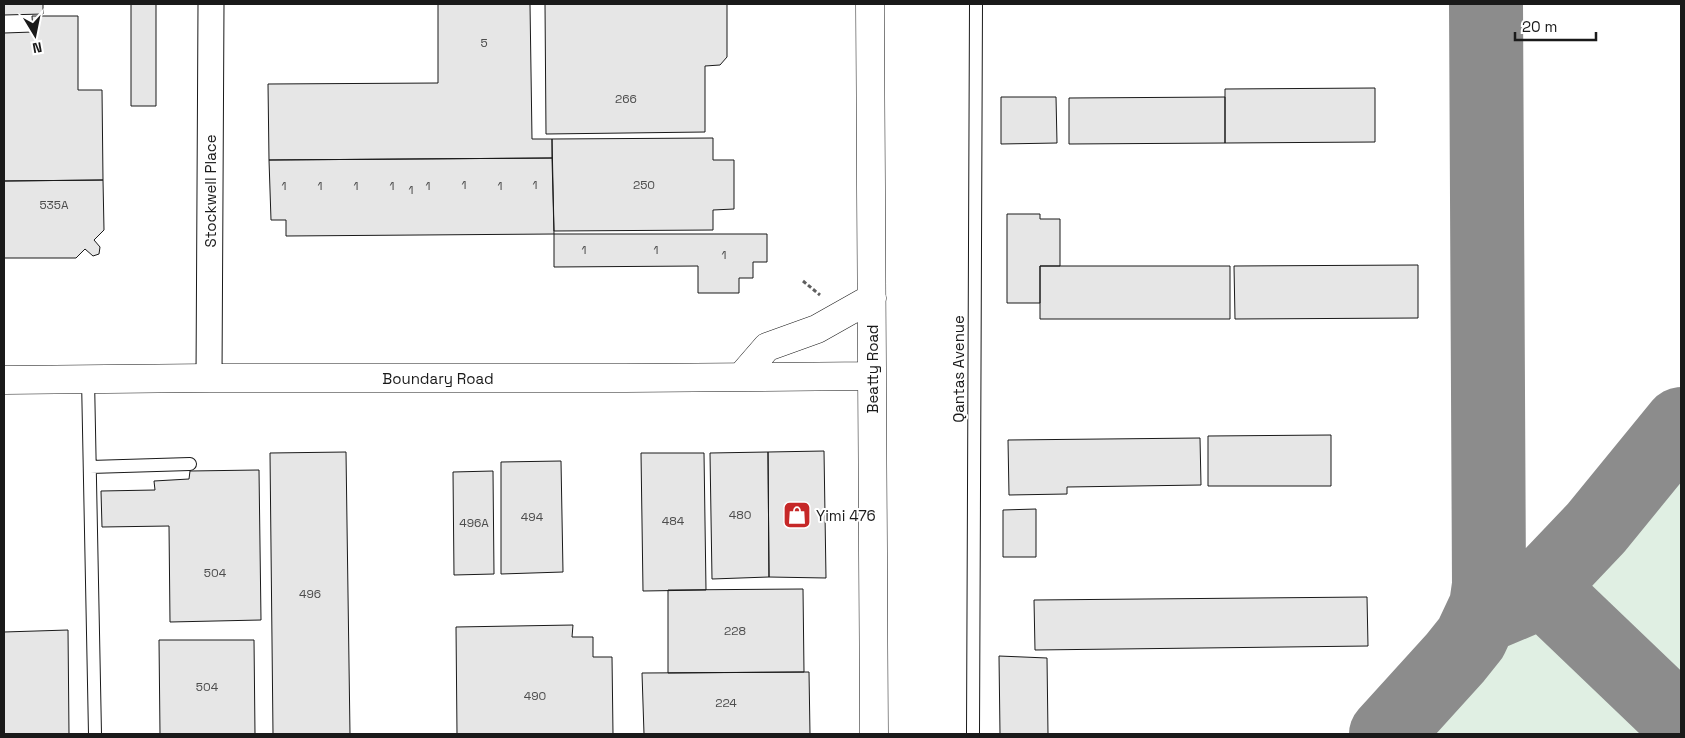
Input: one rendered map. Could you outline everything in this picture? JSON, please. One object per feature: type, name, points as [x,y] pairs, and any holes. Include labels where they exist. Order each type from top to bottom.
[{"type":"main road","name":"Beatty Road","points":[[870,4],[874,734]]},
{"type":"main road","points":[[741,377],[767,347],[817,329],[872,298]]},
{"type":"main road","name":"Boundary Road","points":[[4,380],[872,376]]},
{"type":"street","name":"Stockwell Place","points":[[209,378],[211,4]]},
{"type":"lane","name":"Qantas Avenue","points":[[972,734],[976,4]]},
{"type":"lane","points":[[88,379],[95,734]]},
{"type":"lane","points":[[90,467],[190,464]]},
{"type":"path","points":[[803,281],[825,298]]},
{"type":"green space","points":[[1681,440],[1681,734],[1421,734],[1495,652]]},
{"type":"building","points":[[4,4],[43,4],[43,14],[4,15]]},
{"type":"building","points":[[131,4],[156,4],[156,106],[131,106]]},
{"type":"building","points":[[438,4],[530,4],[532,139],[552,139],[552,158],[269,160],[268,84],[438,83]]},
{"type":"building","points":[[545,4],[727,4],[727,57],[720,65],[705,66],[705,132],[546,134]]},
{"type":"building","points":[[32,16],[78,16],[78,90],[102,90],[103,180],[4,181],[4,33],[33,32]]},
{"type":"building","points":[[1375,88],[1375,142],[1225,143],[1225,89]]},
{"type":"building","points":[[1001,97],[1056,97],[1057,143],[1001,144]]},
{"type":"building","points":[[1225,97],[1225,143],[1069,144],[1069,98]]},
{"type":"building","points":[[713,138],[713,160],[734,160],[734,209],[713,210],[713,230],[554,231],[552,139]]},
{"type":"building","points":[[552,158],[554,234],[286,236],[286,220],[271,220],[269,160]]},
{"type":"building","points":[[103,180],[104,230],[94,240],[100,247],[99,254],[93,256],[85,249],[76,258],[4,258],[4,181]]},
{"type":"building","points":[[1007,214],[1040,214],[1040,219],[1060,219],[1060,266],[1040,266],[1040,303],[1007,303]]},
{"type":"building","points":[[554,234],[767,234],[767,262],[753,262],[753,278],[739,278],[739,293],[698,293],[698,266],[554,267]]},
{"type":"building","points":[[1418,265],[1418,318],[1235,319],[1234,266]]},
{"type":"building","points":[[1040,266],[1230,266],[1230,319],[1040,319]]},
{"type":"building","points":[[1331,435],[1331,486],[1208,486],[1208,436]]},
{"type":"building","points":[[1200,438],[1201,485],[1067,487],[1067,494],[1009,495],[1008,440]]},
{"type":"building","name":"Yimi 476","points":[[824,451],[826,578],[769,577],[768,452]]},
{"type":"building","points":[[346,452],[350,734],[273,734],[270,453]]},
{"type":"building","points":[[768,452],[769,577],[712,579],[710,453]]},
{"type":"building","points":[[641,453],[704,453],[706,590],[643,591]]},
{"type":"building","points":[[561,461],[563,572],[501,574],[501,462]]},
{"type":"building","points":[[259,470],[261,620],[170,622],[169,526],[102,527],[101,491],[155,490],[154,481],[189,479],[190,471]]},
{"type":"building","points":[[493,471],[494,574],[454,575],[453,472]]},
{"type":"building","points":[[1036,509],[1036,557],[1003,557],[1003,510]]},
{"type":"building","points":[[803,589],[804,672],[668,673],[668,590]]},
{"type":"building","points":[[1367,597],[1368,646],[1035,650],[1034,600]]},
{"type":"building","points":[[573,625],[572,637],[593,637],[593,657],[612,657],[613,734],[457,734],[456,627]]},
{"type":"building","points":[[68,630],[69,734],[4,734],[4,632]]},
{"type":"building","points":[[159,640],[254,640],[255,734],[160,734]]},
{"type":"building","points":[[999,656],[1047,658],[1048,734],[1000,734]]},
{"type":"building","points":[[809,672],[810,734],[644,734],[642,673]]},
{"type":"taxiway","points":[[1386,734],[1471,638],[1486,606],[1489,585],[1486,4]]},
{"type":"taxiway","points":[[1482,617],[1527,598],[1540,587],[1596,528],[1681,424]]},
{"type":"taxiway","points":[[1540,587],[1681,722]]},
{"type":"place","name":"Yimi 476","points":[[797,515]]}]
